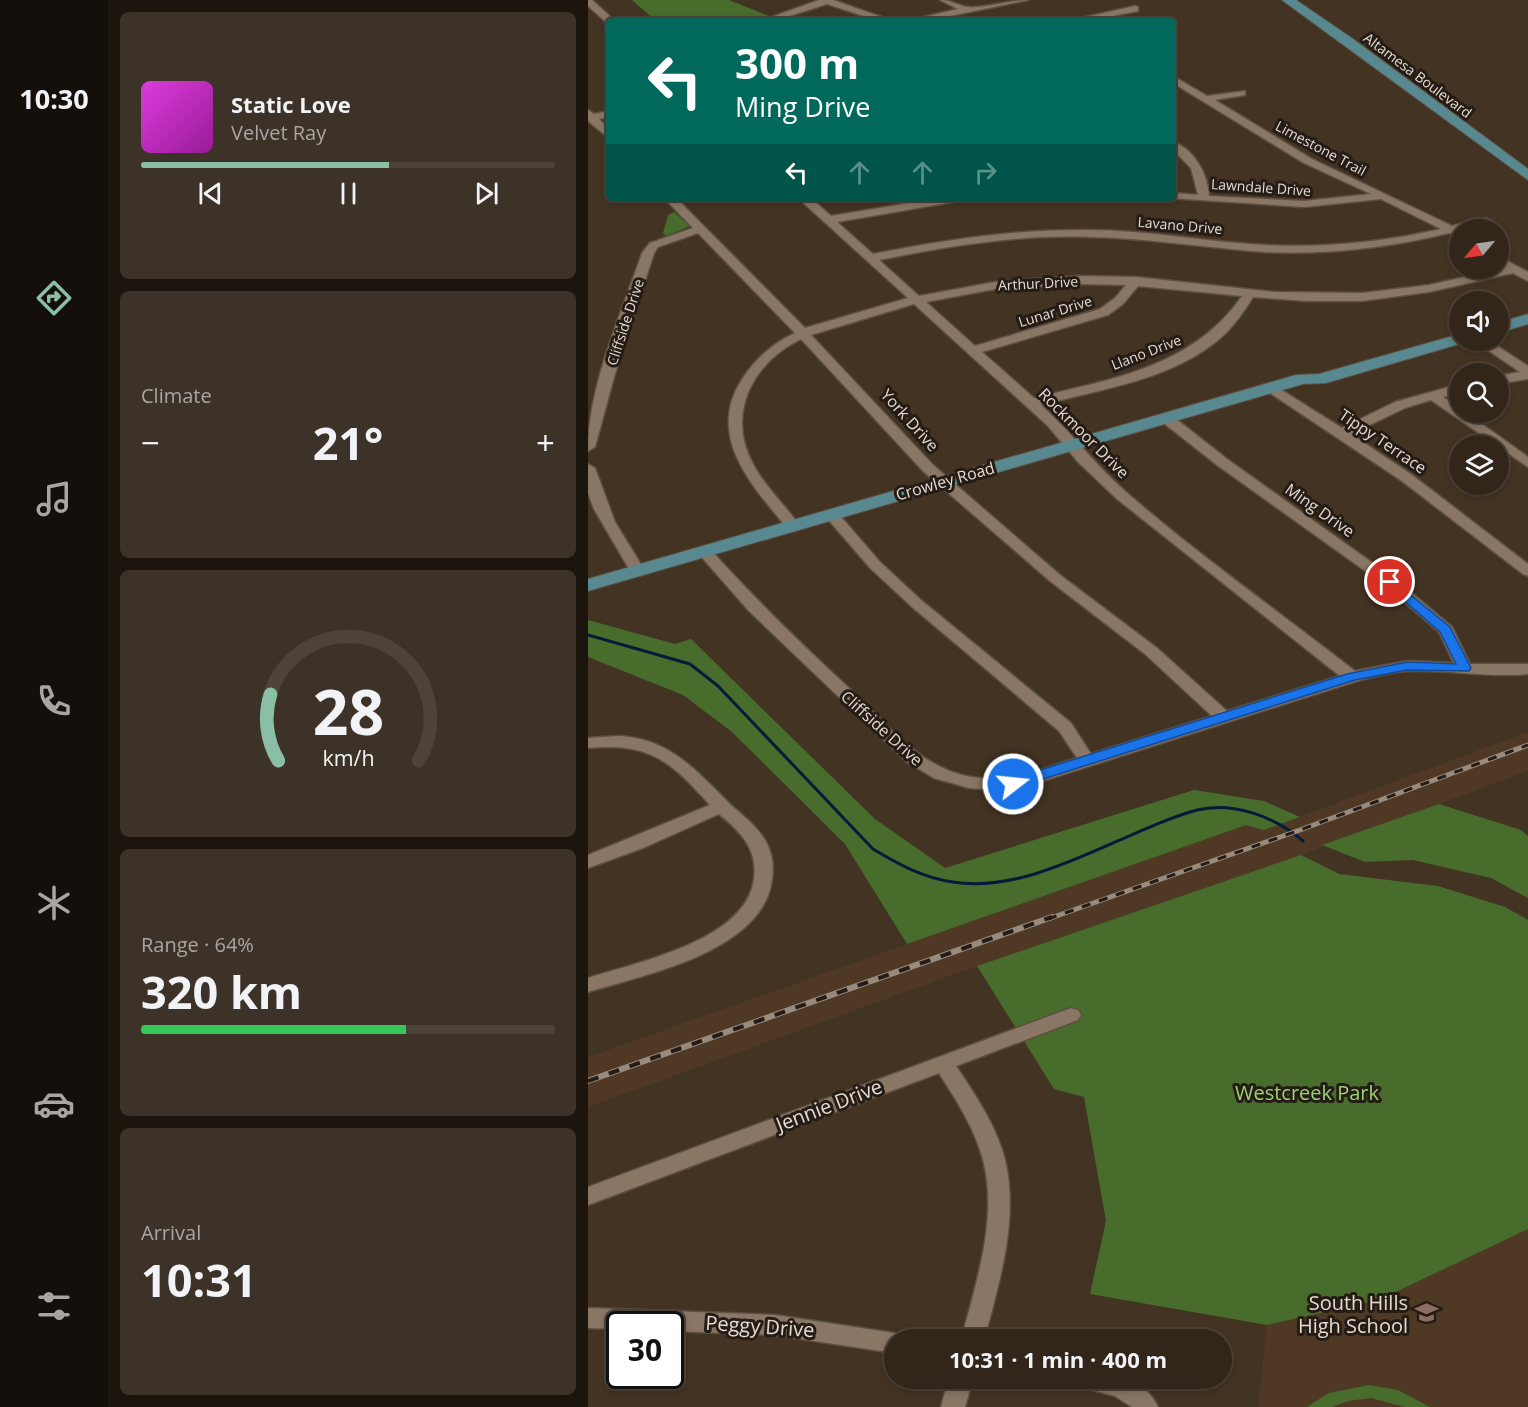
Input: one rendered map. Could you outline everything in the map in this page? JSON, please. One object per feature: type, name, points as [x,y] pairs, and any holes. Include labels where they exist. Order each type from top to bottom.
[{"type":"main road","name":"Altamesa Boulevard","points":[[1288,0],[1528,176]]},
{"type":"main road","name":"Altamesa Boulevard","points":[[1306,0],[1423,80],[1404,83]]},
{"type":"main road","points":[[1509,310],[1528,305]]},
{"type":"main road","points":[[1509,325],[1528,319]]},
{"type":"main road","name":"Crowley Road","points":[[1302,379],[1308,373],[1345,358],[1449,327]]},
{"type":"main road","name":"Crowley Road","points":[[588,585],[1302,379],[1320,379],[1449,342]]},
{"type":"street","points":[[945,0],[967,10]]},
{"type":"street","points":[[926,18],[1023,0]]},
{"type":"street","points":[[588,1],[607,18]]},
{"type":"street","points":[[774,18],[826,1],[879,18]]},
{"type":"street","points":[[1091,18],[1135,9]]},
{"type":"street","name":"Limestone Trail","points":[[1176,81],[1308,161],[1449,228]]},
{"type":"street","points":[[1205,99],[1241,93]]},
{"type":"street","points":[[589,116],[606,114]]},
{"type":"street","points":[[589,116],[606,132]]},
{"type":"street","points":[[1176,147],[1201,173],[1204,198]]},
{"type":"street","name":"Lawndale Drive","points":[[1176,196],[1304,206],[1333,205],[1383,195]]},
{"type":"street","name":"York Drive","points":[[673,201],[928,468],[946,481],[1029,557],[1151,651],[1223,717]]},
{"type":"street","name":"Rockmoor Drive","points":[[807,201],[1031,403],[1083,459],[1122,495],[1352,677]]},
{"type":"street","points":[[828,220],[916,201]]},
{"type":"street","name":"Cliffside Drive","points":[[588,447],[607,377],[648,253],[654,245],[700,229]]},
{"type":"street","name":"Lavano Drive","points":[[870,258],[963,241],[1052,234],[1148,236],[1289,249],[1372,246],[1449,233]]},
{"type":"street","points":[[1509,265],[1528,277]]},
{"type":"street","name":"Arthur Drive","points":[[792,526],[747,468],[736,439],[734,416],[742,388],[756,369],[776,349],[802,334],[916,300],[1010,283],[1076,280],[1136,281],[1250,294],[1340,298],[1452,286],[1516,269]]},
{"type":"street","name":"Lunar Drive","points":[[972,351],[1104,312],[1119,300],[1136,281]]},
{"type":"street","name":"Llano Drive","points":[[1031,403],[1131,376],[1177,359],[1217,335],[1232,320],[1250,294]]},
{"type":"street","points":[[1495,351],[1528,373]]},
{"type":"street","points":[[1509,377],[1528,373]]},
{"type":"street","name":"Tippy Terrace","points":[[1272,388],[1474,527],[1528,571]]},
{"type":"street","points":[[1341,434],[1400,405],[1449,391]]},
{"type":"street","points":[[1432,395],[1528,463]]},
{"type":"street","name":"Ming Drive","points":[[1166,418],[1222,462],[1390,582],[1425,610],[1446,630],[1464,668]]},
{"type":"street","points":[[588,468],[594,498],[604,519],[637,571]]},
{"type":"street","points":[[831,514],[875,565],[916,603],[1065,727],[1087,761]]},
{"type":"street","name":"Cliffside Drive","points":[[704,552],[760,614],[831,683],[925,767],[964,782],[1000,785],[1030,779],[1352,677],[1407,666],[1513,671],[1528,669]]},
{"type":"street","points":[[588,743],[625,741],[649,746],[683,766],[752,833],[763,859],[764,882],[761,894],[748,913],[727,932],[695,948],[588,985]]},
{"type":"street","points":[[588,862],[637,844],[722,806]]},
{"type":"street","name":"Jennie Drive","points":[[588,1196],[1071,1015]]},
{"type":"street","points":[[943,1062],[979,1121],[995,1165],[998,1199],[992,1256],[975,1329]]},
{"type":"street","name":"Peggy Drive","points":[[588,1318],[776,1324],[884,1341]]},
{"type":"street","points":[[953,1407],[958,1389]]},
{"type":"street","points":[[1127,1389],[1143,1402]]},
{"type":"shaded area","points":[[1528,732],[1528,771],[1301,855],[977,966],[588,1107],[588,1057],[1246,824],[1264,830]]},
{"type":"shaded area","name":"South Hills High School","points":[[1528,1229],[1528,1407],[1258,1407],[1267,1325],[1379,1300]]},
{"type":"green space","points":[[632,0],[729,0],[769,16],[766,18],[653,18]]},
{"type":"green space","points":[[674,212],[690,226],[666,236],[663,233],[668,215]]},
{"type":"green space","points":[[588,620],[675,644],[691,639],[875,819],[945,868],[1194,790],[1264,801],[1300,817],[1264,830],[1246,825],[907,944],[845,844],[732,732],[683,695],[588,657]]},
{"type":"green space","points":[[1439,804],[1521,830],[1528,836],[1528,898],[1491,878],[1413,860],[1365,862],[1322,845]]},
{"type":"green space","name":"Westcreek Park","points":[[1301,855],[1339,874],[1438,886],[1505,907],[1528,920],[1528,1229],[1379,1300],[1267,1325],[1090,1294],[1106,1221],[1084,1097],[1054,1089],[977,966]]},
{"type":"green space","points":[[1369,1385],[1398,1390],[1430,1407],[1405,1407],[1371,1398],[1348,1401],[1332,1407],[1307,1407],[1329,1393]]},
{"type":"waterway","points":[[588,635],[690,664],[718,686],[873,849],[901,865],[931,877],[953,882],[984,884],[1015,879],[1077,859],[1168,820],[1197,810],[1211,808],[1239,810],[1267,818],[1303,841]]},
{"type":"railway","points":[[1048,919],[1300,830],[1528,745]]},
{"type":"railway","points":[[588,1081],[1052,917]]},
{"type":"place","name":"South Hills High School","points":[[1426,1313]]},
{"type":"route","points":[[1013,784],[1352,677],[1407,666],[1464,668],[1446,630],[1390,582]]}]
